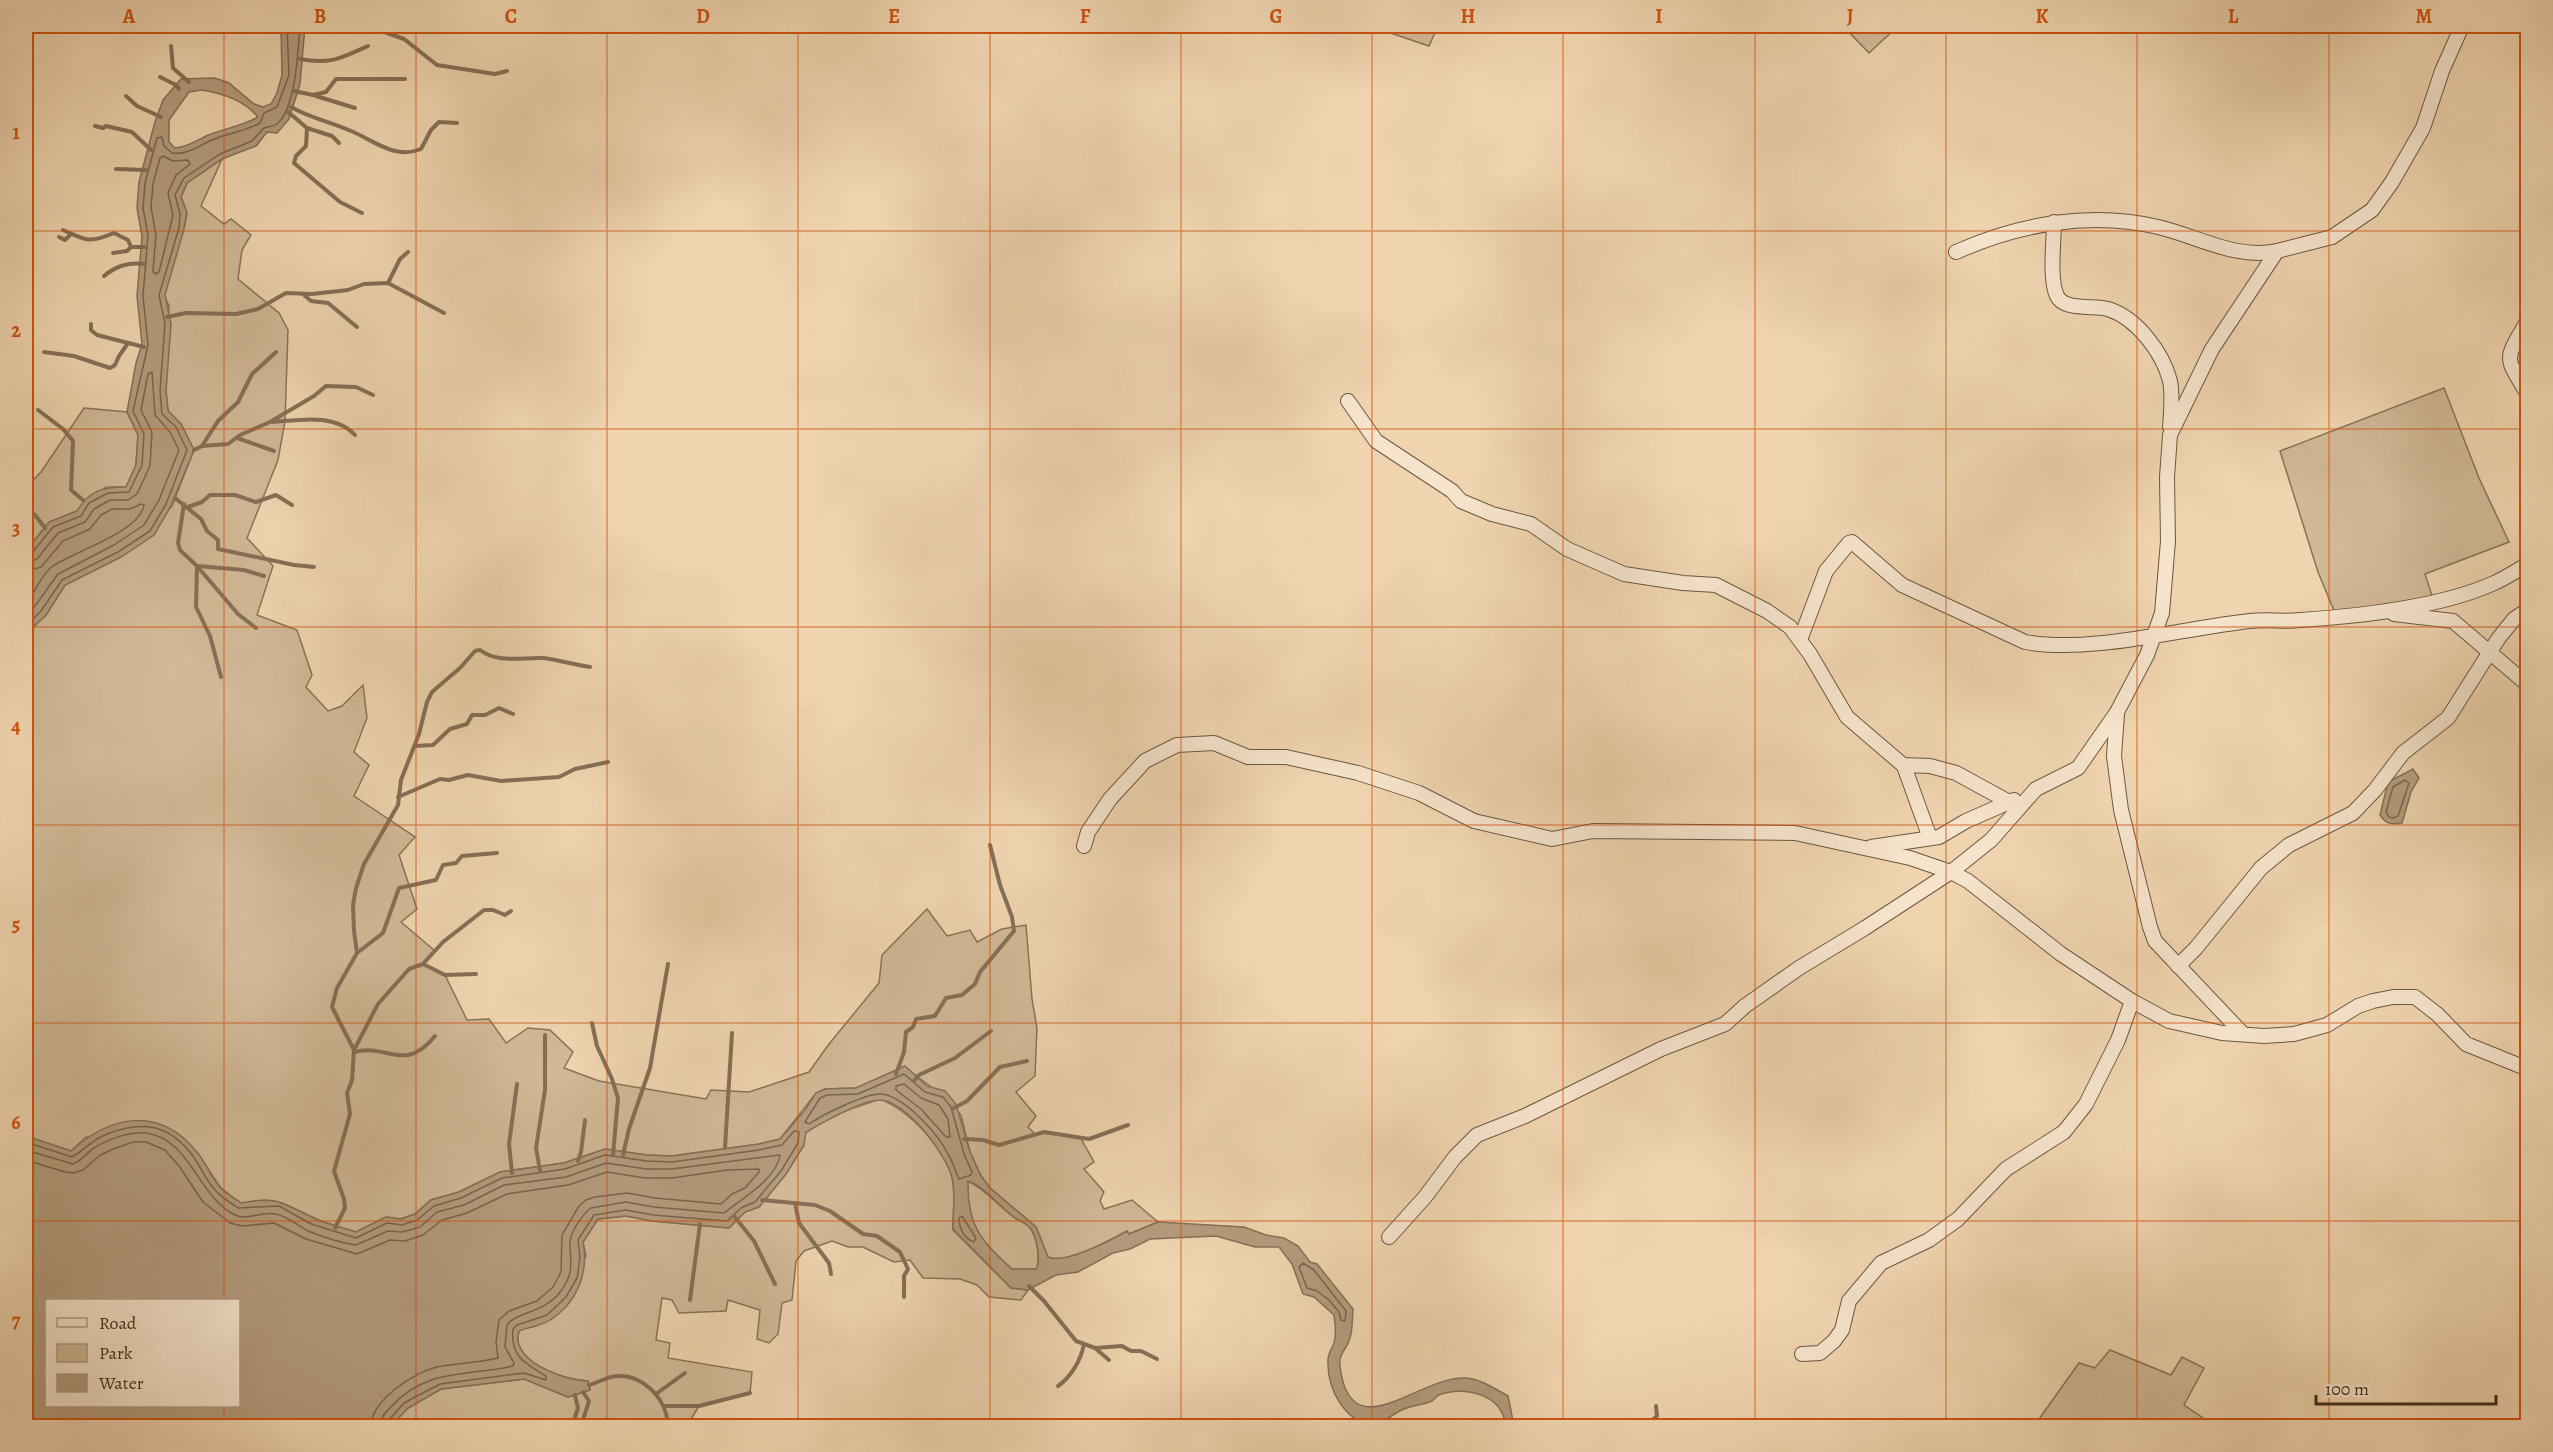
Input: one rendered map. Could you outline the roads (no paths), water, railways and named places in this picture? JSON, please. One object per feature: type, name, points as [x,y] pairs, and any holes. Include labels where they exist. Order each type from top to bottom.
[{"type":"street","points":[[1956,252],[1988,237],[2054,222],[2110,222],[2158,227],[2223,248],[2265,254],[2332,237],[2372,210],[2392,182],[2423,128],[2442,70],[2462,26]]},
{"type":"street","points":[[1860,849],[1939,837],[1966,821],[2078,768],[2117,712],[2147,655],[2155,634],[2163,605],[2167,551],[2170,382],[2160,358],[2145,336],[2111,310],[2064,303],[2057,297],[2053,282],[2054,222]]},
{"type":"street","points":[[2170,435],[2212,349],[2277,251]]},
{"type":"street","points":[[2528,320],[2508,354],[2508,362],[2528,395]]},
{"type":"street","points":[[1348,401],[1376,441],[1452,490],[1461,501],[1492,514],[1531,524],[1567,549],[1624,574],[1683,583],[1716,585],[1767,611],[1790,627],[1847,717],[1904,766],[1930,838]]},
{"type":"street","points":[[1800,640],[1826,572],[1852,542],[1902,585],[2025,642],[2041,645],[2097,642],[2253,620],[2284,622],[2374,613],[2434,602],[2492,584],[2528,564]]},
{"type":"street","points":[[2178,966],[2196,948],[2262,868],[2289,844],[2353,813],[2375,790],[2403,753],[2448,718],[2498,639],[2514,619],[2527,612]]},
{"type":"street","points":[[2374,613],[2452,621],[2528,685]]},
{"type":"street","points":[[2117,712],[2114,756],[2126,832],[2150,927],[2156,940],[2178,966],[2243,1034]]},
{"type":"street","points":[[1084,846],[1088,832],[1110,800],[1146,762],[1177,745],[1214,743],[1248,757],[1286,757],[1358,773],[1419,793],[1474,820],[1552,839],[1593,831],[1708,830],[1795,833],[1860,849],[1910,858],[1968,881],[2061,954],[2132,1001],[2169,1021],[2222,1033],[2294,1034],[2327,1025],[2358,1006],[2373,1001],[2415,997],[2437,1014],[2466,1044],[2528,1070]]},
{"type":"street","points":[[1904,766],[1930,766],[1956,773],[2009,802]]},
{"type":"street","points":[[1389,1237],[1425,1197],[1455,1157],[1477,1135],[1534,1112],[1661,1049],[1725,1024],[1745,1006],[1799,968],[1950,872],[1991,840],[2036,789]]},
{"type":"street","points":[[1802,1354],[1820,1353],[1834,1341],[1842,1330],[1849,1301],[1881,1263],[1929,1240],[1958,1219],[2007,1169],[2064,1132],[2086,1104],[2118,1040],[2132,1001]]},
{"type":"water","points":[[281,26],[305,26],[300,84],[289,119],[277,133],[267,132],[256,146],[222,159],[187,183],[181,197],[187,213],[165,295],[171,324],[166,391],[168,411],[181,424],[194,450],[171,506],[154,535],[121,557],[65,585],[46,615],[26,634],[26,551],[49,522],[77,511],[92,494],[104,489],[126,487],[136,465],[138,435],[127,412],[142,344],[137,296],[142,236],[137,208],[139,182],[163,100],[181,79],[215,78],[229,83],[254,104],[263,107],[271,104],[282,75]],"holes":[[[209,91],[239,102],[258,117],[175,148],[169,142],[169,120],[189,92]]]},
{"type":"water","points":[[2413,769],[2419,778],[2411,792],[2402,823],[2387,822],[2380,815],[2388,782]]},
{"type":"water","points":[[905,1066],[927,1086],[945,1091],[956,1104],[970,1152],[981,1176],[990,1188],[1036,1227],[1048,1257],[1055,1259],[1076,1255],[1127,1231],[1129,1234],[1158,1222],[1244,1227],[1266,1235],[1284,1238],[1298,1246],[1310,1262],[1317,1264],[1353,1309],[1352,1330],[1341,1356],[1340,1366],[1346,1391],[1357,1404],[1372,1407],[1390,1403],[1448,1380],[1466,1378],[1477,1380],[1508,1396],[1514,1426],[1505,1426],[1503,1415],[1491,1400],[1471,1392],[1460,1391],[1439,1395],[1432,1401],[1404,1409],[1376,1426],[1355,1419],[1340,1403],[1331,1383],[1328,1360],[1336,1329],[1334,1315],[1314,1297],[1303,1294],[1292,1264],[1279,1247],[1255,1247],[1216,1236],[1150,1239],[1130,1249],[1113,1253],[1078,1272],[1056,1275],[1028,1290],[1011,1288],[953,1229],[953,1183],[945,1160],[915,1121],[903,1110],[881,1100],[864,1103],[806,1132],[804,1145],[786,1174],[759,1207],[745,1212],[729,1228],[652,1221],[626,1216],[598,1219],[583,1242],[584,1265],[574,1296],[559,1313],[546,1322],[519,1331],[518,1338],[523,1353],[530,1360],[559,1375],[588,1381],[590,1390],[568,1397],[524,1379],[441,1389],[408,1408],[391,1426],[26,1426],[26,1136],[71,1151],[102,1129],[118,1123],[151,1122],[166,1127],[182,1137],[199,1155],[219,1186],[241,1203],[263,1200],[278,1202],[322,1222],[356,1232],[386,1217],[401,1219],[415,1214],[431,1200],[459,1192],[500,1172],[564,1163],[605,1149],[672,1156],[780,1139],[805,1110],[816,1093],[825,1089],[856,1088]],"holes":[[[968,1181],[1015,1218],[1030,1227],[1038,1249],[1036,1269],[1012,1269],[984,1240],[973,1221],[970,1209]]]},
{"type":"waterway","points":[[368,26],[404,39],[437,65],[495,74],[507,71]]},
{"type":"waterway","points":[[171,46],[173,68],[189,82]]},
{"type":"waterway","points":[[300,59],[327,61],[368,46]]},
{"type":"waterway","points":[[160,77],[179,89]]},
{"type":"waterway","points":[[294,91],[313,95],[326,92],[336,79],[405,79]]},
{"type":"waterway","points":[[126,96],[137,106],[161,117]]},
{"type":"waterway","points":[[316,96],[355,108]]},
{"type":"waterway","points":[[291,107],[351,131],[384,148],[402,152],[421,149],[431,130],[439,122],[457,123]]},
{"type":"waterway","points":[[287,111],[307,128],[332,136],[339,143]]},
{"type":"waterway","points":[[95,126],[132,132],[151,150]]},
{"type":"waterway","points":[[307,128],[306,146],[296,156],[294,163],[340,202],[362,213]]},
{"type":"waterway","points":[[116,169],[146,170]]},
{"type":"waterway","points":[[63,230],[93,240],[114,233],[128,240],[131,247],[145,247]]},
{"type":"waterway","points":[[59,237],[65,240],[70,235]]},
{"type":"waterway","points":[[113,253],[127,251],[131,247]]},
{"type":"waterway","points":[[388,283],[400,259],[408,252]]},
{"type":"waterway","points":[[104,276],[123,266],[145,264]]},
{"type":"waterway","points":[[167,317],[186,313],[236,314],[258,309],[286,293],[312,294],[348,290],[364,284],[388,283],[444,313]]},
{"type":"waterway","points":[[303,294],[311,301],[328,303],[357,327]]},
{"type":"waterway","points":[[91,324],[91,330],[97,335],[144,347]]},
{"type":"waterway","points":[[44,352],[74,356],[110,368],[115,365],[128,343]]},
{"type":"waterway","points":[[194,450],[202,446],[218,421],[238,402],[252,374],[276,352]]},
{"type":"waterway","points":[[202,446],[228,444],[240,435],[270,422],[314,396],[326,386],[356,387],[373,395]]},
{"type":"waterway","points":[[38,410],[63,429],[73,441],[71,490],[83,500]]},
{"type":"waterway","points":[[273,422],[316,419],[337,423],[355,435]]},
{"type":"waterway","points":[[237,438],[274,451]]},
{"type":"waterway","points":[[188,507],[202,502],[210,495],[235,495],[256,502],[276,495],[292,505]]},
{"type":"waterway","points":[[175,498],[201,519],[207,531],[218,540],[218,549],[314,567]]},
{"type":"waterway","points":[[184,504],[178,543],[180,550],[197,566],[196,607],[210,636],[221,677]]},
{"type":"waterway","points":[[26,510],[35,515],[45,528]]},
{"type":"waterway","points":[[197,566],[238,614],[256,628]]},
{"type":"waterway","points":[[198,566],[244,570],[264,576]]},
{"type":"waterway","points":[[354,1050],[332,1007],[337,988],[357,953],[353,905],[356,888],[364,864],[398,805],[401,780],[432,692],[460,668],[475,651],[480,650],[494,657],[544,658],[590,667]]},
{"type":"waterway","points":[[415,746],[433,745],[450,729],[467,724],[472,715],[485,715],[499,708],[513,714]]},
{"type":"waterway","points":[[398,797],[440,779],[449,780],[468,775],[501,781],[559,777],[575,769],[608,762]]},
{"type":"waterway","points":[[896,1074],[904,1052],[906,1032],[913,1027],[916,1019],[935,1016],[946,998],[962,995],[975,984],[980,972],[1014,931],[1012,917],[1000,885],[990,845]]},
{"type":"waterway","points":[[357,953],[383,933],[399,888],[436,880],[443,865],[456,863],[462,856],[497,853]]},
{"type":"waterway","points":[[335,1228],[345,1208],[334,1171],[350,1114],[347,1093],[352,1080],[354,1050],[378,1004],[409,969],[423,964],[443,942],[484,910],[493,910],[505,915],[511,911]]},
{"type":"waterway","points":[[423,964],[445,975],[476,974]]},
{"type":"waterway","points":[[623,1155],[629,1129],[650,1068],[668,964]]},
{"type":"waterway","points":[[592,1023],[597,1046],[618,1098],[613,1155]]},
{"type":"waterway","points":[[914,1081],[919,1075],[955,1058],[991,1031]]},
{"type":"waterway","points":[[725,1148],[732,1033]]},
{"type":"waterway","points":[[540,1171],[536,1148],[545,1090],[545,1035]]},
{"type":"waterway","points":[[354,1052],[366,1050],[405,1055],[424,1047],[435,1036]]},
{"type":"waterway","points":[[954,1108],[967,1101],[1000,1067],[1027,1061]]},
{"type":"waterway","points":[[512,1173],[509,1144],[517,1084]]},
{"type":"waterway","points":[[578,1161],[585,1120]]},
{"type":"waterway","points":[[964,1139],[983,1140],[999,1145],[1044,1132],[1089,1139],[1128,1125]]},
{"type":"waterway","points":[[762,1200],[815,1205],[830,1211],[863,1234],[877,1236],[900,1252],[908,1269],[904,1276],[904,1297]]},
{"type":"waterway","points":[[795,1203],[799,1223],[829,1263],[831,1274]]},
{"type":"waterway","points":[[734,1216],[754,1241],[775,1284]]},
{"type":"waterway","points":[[690,1300],[700,1224]]},
{"type":"waterway","points":[[1029,1286],[1076,1341],[1095,1348],[1122,1346],[1131,1351],[1141,1351],[1157,1359]]},
{"type":"waterway","points":[[1058,1386],[1075,1368],[1084,1344]]},
{"type":"waterway","points":[[1095,1348],[1109,1360]]},
{"type":"waterway","points":[[656,1394],[685,1373]]},
{"type":"waterway","points":[[589,1385],[611,1377],[622,1376],[642,1382],[663,1406],[668,1426]]},
{"type":"waterway","points":[[581,1426],[589,1401],[583,1392]]},
{"type":"waterway","points":[[664,1406],[699,1406],[750,1393]]},
{"type":"waterway","points":[[572,1426],[578,1408],[575,1395]]},
{"type":"waterway","points":[[1645,1426],[1657,1416],[1656,1406]]}]
